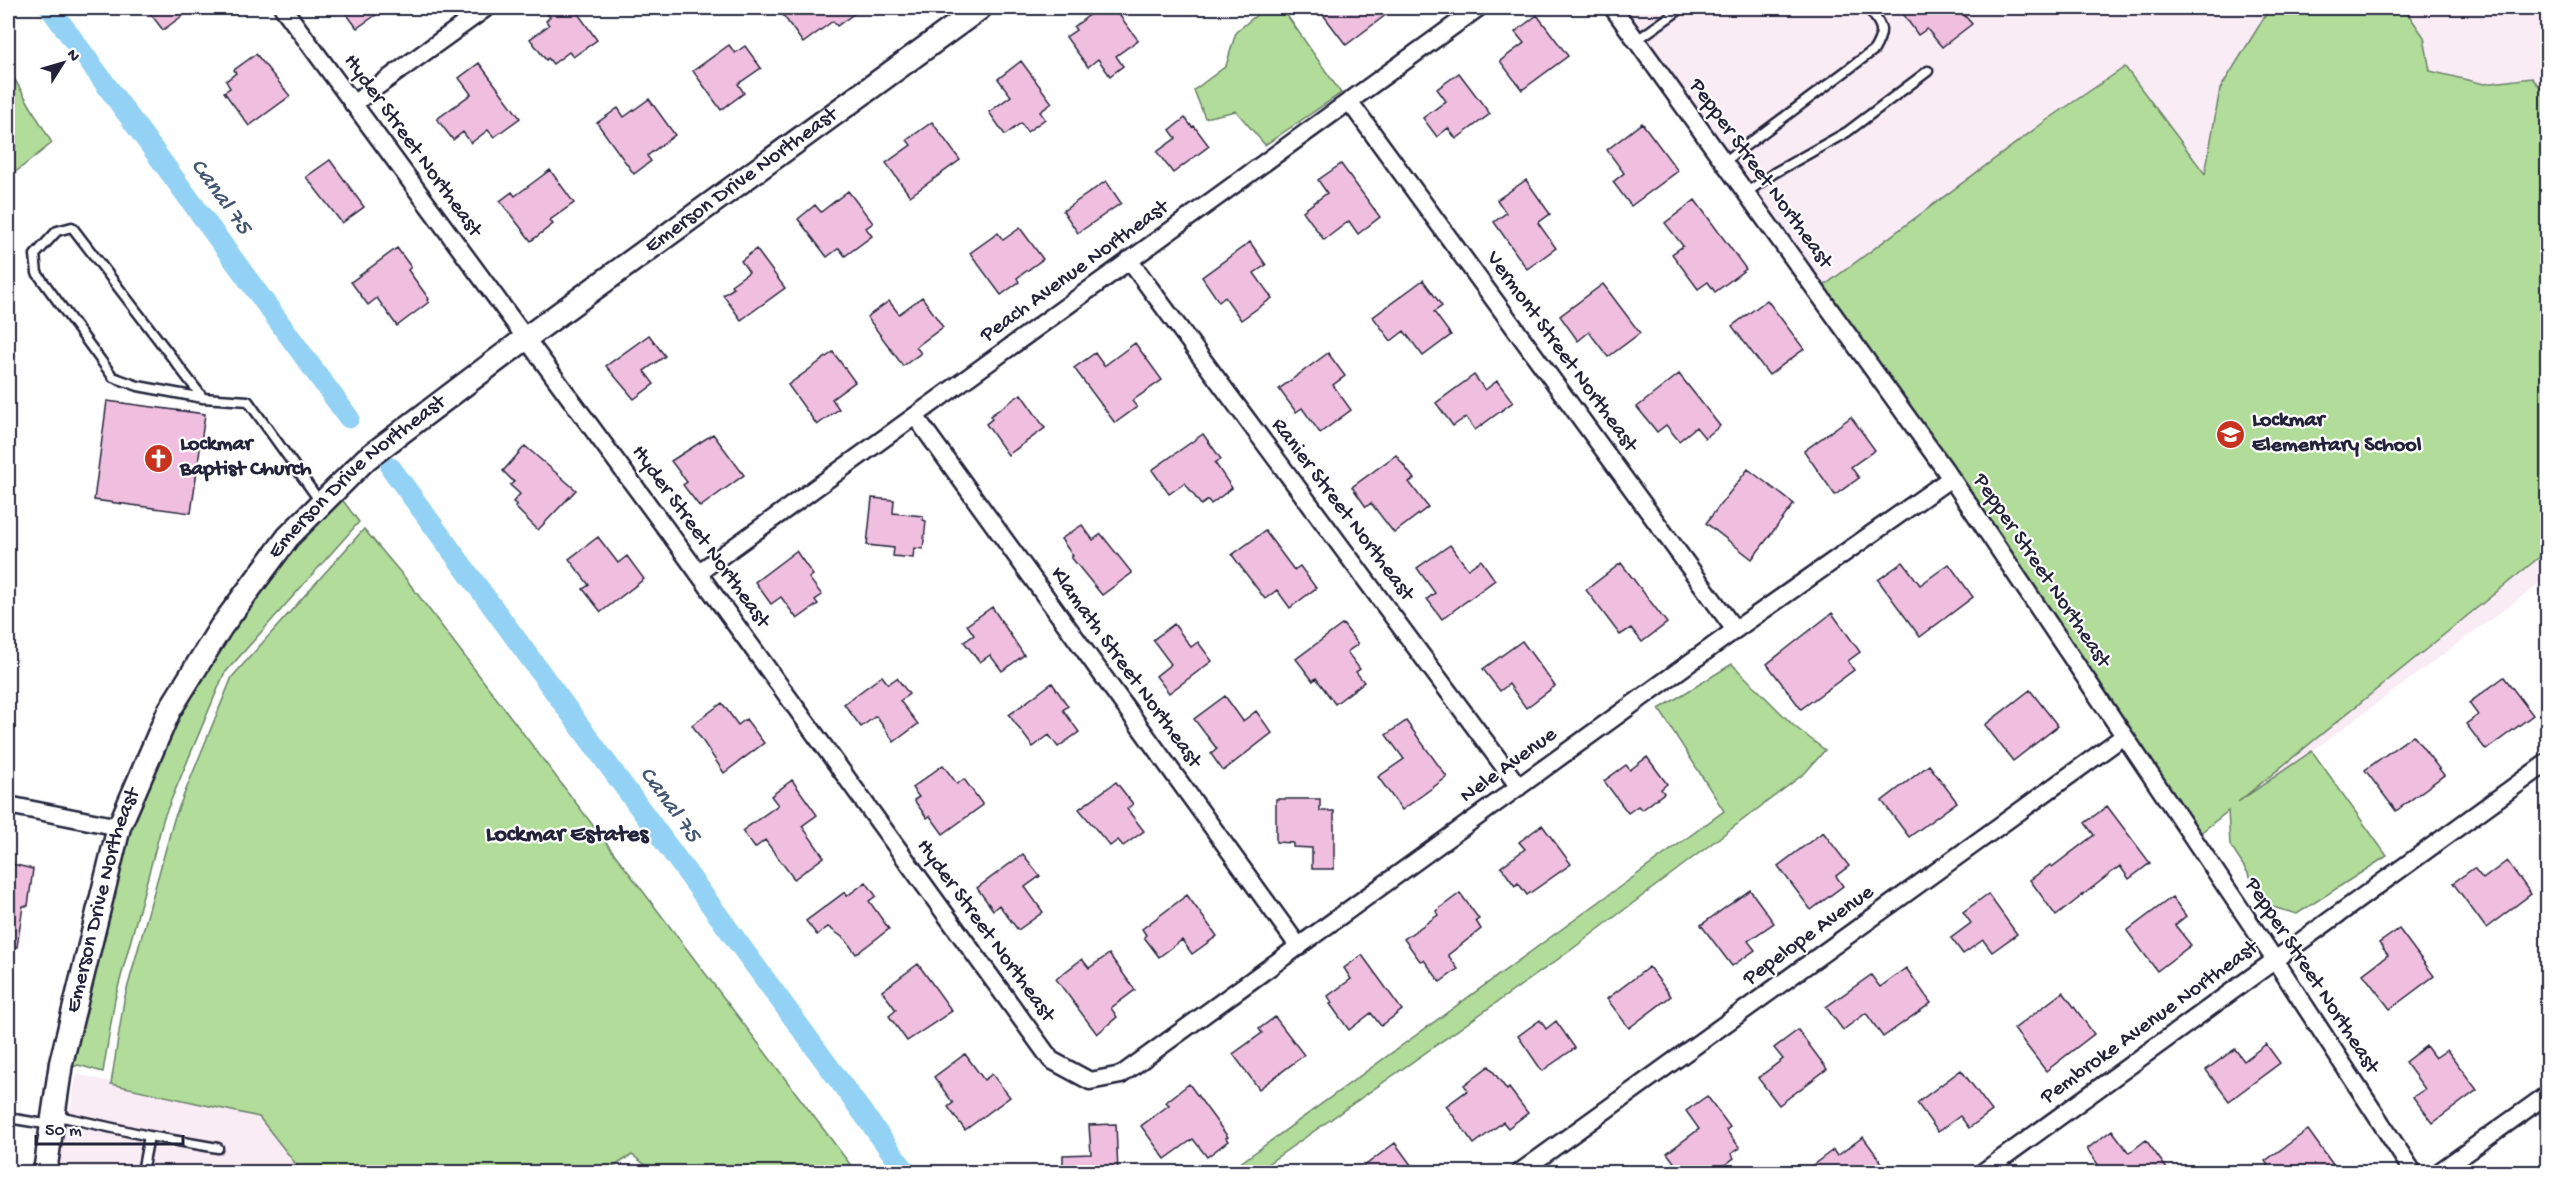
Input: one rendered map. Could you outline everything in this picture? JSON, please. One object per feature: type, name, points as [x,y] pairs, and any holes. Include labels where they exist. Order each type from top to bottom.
[{"type":"street","name":"Hyder Street Northeast","points":[[283,8],[698,573],[1051,1060],[1090,1082]]},
{"type":"street","points":[[353,104],[486,8]]},
{"type":"street","name":"Emerson Drive Northeast","points":[[45,1173],[61,1063],[119,827],[169,711],[221,627],[288,537],[366,459],[526,338],[980,8]]},
{"type":"street","name":"Peach Avenue Northeast","points":[[698,573],[1478,8]]},
{"type":"street","name":"Pepper Street Northeast","points":[[1613,8],[1951,478],[2275,960],[2413,1173]]},
{"type":"street","name":"Vermont Street Northeast","points":[[1349,101],[1735,630]]},
{"type":"street","name":"Ranier Street Northeast","points":[[1129,260],[1520,787]]},
{"type":"street","name":"Klamath Street Northeast","points":[[915,416],[1299,946]]},
{"type":"street","name":"Nele Avenue","points":[[1090,1082],[1121,1075],[1735,630],[1951,478]]},
{"type":"street","name":"Pepelope Avenue","points":[[1520,1173],[2124,736]]},
{"type":"street","name":"Pembroke Avenue Northeast","points":[[1983,1173],[2547,762]]},
{"type":"street","points":[[8,805],[119,827]]},
{"type":"street","points":[[2439,1173],[2547,1094]]},
{"type":"lane","points":[[1725,162],[1874,50],[1881,36],[1881,25],[1868,8]]},
{"type":"lane","points":[[1637,40],[1677,9]]},
{"type":"lane","points":[[1746,193],[1774,173],[1847,132],[1928,71]]},
{"type":"lane","points":[[203,398],[72,227],[57,231],[35,255],[38,273],[113,377],[138,386],[203,398],[248,401],[322,504]]},
{"type":"lane","points":[[8,1118],[53,1120],[219,1148]]},
{"type":"lane","points":[[142,1173],[149,1136]]},
{"type":"shaded area","name":"Lockmar Elementary School","points":[[1613,8],[2547,8],[2547,578],[2193,839]]},
{"type":"shaded area","points":[[77,1074],[259,1117],[302,1172],[57,1172]]},
{"type":"green space","points":[[1265,8],[1282,8],[1341,93],[1265,145],[1236,111],[1205,118],[1194,90],[1226,66],[1236,32]]},
{"type":"green space","name":"Lockmar Elementary School","points":[[2270,8],[2404,8],[2424,37],[2430,71],[2484,84],[2532,78],[2548,96],[2547,551],[2238,802],[2312,751],[2387,856],[2297,914],[2269,906],[2230,845],[2228,811],[2193,839],[1817,291],[2047,120],[2125,67],[2205,174],[2220,89]]},
{"type":"green space","points":[[8,68],[52,143],[8,178]]},
{"type":"green space","points":[[341,498],[359,522],[224,674],[164,817],[115,999],[103,1072],[78,1065],[71,1068],[129,829],[179,715],[230,632],[296,543]]},
{"type":"green space","points":[[364,529],[406,579],[856,1172],[655,1172],[632,1155],[605,1172],[302,1172],[259,1117],[111,1084],[124,1000],[174,819],[232,677]]},
{"type":"green space","points":[[1732,664],[1794,726],[1825,750],[1805,773],[1567,953],[1256,1172],[1228,1172],[1724,811],[1659,709]]},
{"type":"building","points":[[146,8],[193,8],[163,30]]},
{"type":"building","points":[[342,8],[386,8],[357,28]]},
{"type":"building","points":[[543,8],[574,8],[597,40],[573,57],[569,52],[553,64],[548,58],[546,60],[530,39],[549,25],[546,21],[550,17]]},
{"type":"building","points":[[778,8],[862,8],[837,26],[833,21],[803,43]]},
{"type":"building","points":[[1094,8],[1114,8],[1138,40],[1116,56],[1123,66],[1110,76],[1098,59],[1088,67],[1066,37],[1076,30],[1074,27]]},
{"type":"building","points":[[1318,8],[1395,8],[1346,45]]},
{"type":"building","points":[[1899,8],[1958,8],[1972,24],[1942,47],[1927,29],[1918,35]]},
{"type":"building","points":[[1537,15],[1568,56],[1522,90],[1500,61],[1524,43],[1515,32]]},
{"type":"building","points":[[729,45],[735,53],[745,46],[761,68],[738,84],[744,93],[721,110],[693,71]]},
{"type":"building","points":[[256,54],[290,96],[249,126],[224,92],[230,88],[226,81],[236,73],[234,70]]},
{"type":"building","points":[[1021,61],[1052,103],[1040,112],[1045,119],[1027,132],[1021,123],[1005,135],[989,112],[1011,96],[998,79]]},
{"type":"building","points":[[479,63],[520,118],[494,137],[488,130],[471,143],[463,132],[453,140],[437,119],[471,94],[459,78]]},
{"type":"building","points":[[1459,73],[1490,114],[1456,139],[1448,128],[1437,137],[1423,118],[1446,101],[1437,89]]},
{"type":"building","points":[[649,99],[675,135],[647,156],[651,161],[634,174],[597,123],[618,108],[624,117]]},
{"type":"building","points":[[1185,118],[1209,146],[1173,173],[1157,152],[1176,138],[1170,130]]},
{"type":"building","points":[[932,122],[960,160],[910,196],[886,163],[911,145],[907,140]]},
{"type":"building","points":[[1642,123],[1678,171],[1631,206],[1613,182],[1624,173],[1607,150]]},
{"type":"building","points":[[330,160],[364,207],[342,223],[306,177]]},
{"type":"building","points":[[1341,164],[1380,217],[1358,234],[1349,221],[1324,240],[1303,211],[1327,193],[1318,180]]},
{"type":"building","points":[[550,170],[574,203],[550,220],[553,224],[531,241],[500,201],[512,192],[515,196]]},
{"type":"building","points":[[1526,180],[1550,214],[1538,223],[1556,248],[1527,269],[1494,222],[1506,213],[1497,200]]},
{"type":"building","points":[[1106,181],[1121,203],[1078,233],[1063,211]]},
{"type":"building","points":[[848,191],[873,223],[866,228],[872,236],[845,256],[839,248],[827,257],[798,219],[815,205],[821,212]]},
{"type":"building","points":[[1695,200],[1746,269],[1715,292],[1708,282],[1698,289],[1672,254],[1683,246],[1665,223]]},
{"type":"building","points":[[1020,228],[1043,259],[1017,278],[1019,282],[1001,295],[970,253],[998,233],[1003,240]]},
{"type":"building","points":[[1250,242],[1266,265],[1254,273],[1272,298],[1241,320],[1225,297],[1219,302],[1202,277]]},
{"type":"building","points":[[397,248],[411,267],[408,270],[429,302],[397,326],[377,298],[368,305],[351,282]]},
{"type":"building","points":[[756,249],[785,288],[741,320],[723,295],[734,288],[731,285],[749,272],[741,261]]},
{"type":"building","points":[[1423,280],[1442,306],[1434,312],[1451,335],[1423,356],[1404,331],[1391,341],[1373,317]]},
{"type":"building","points":[[1603,284],[1640,333],[1608,357],[1589,332],[1578,341],[1560,316]]},
{"type":"building","points":[[922,297],[943,327],[916,347],[921,353],[903,366],[867,317],[889,301],[899,314]]},
{"type":"building","points":[[1767,300],[1804,349],[1769,375],[1732,326]]},
{"type":"building","points":[[649,335],[665,356],[644,371],[654,384],[634,399],[606,366]]},
{"type":"building","points":[[1135,343],[1162,380],[1132,401],[1137,407],[1115,423],[1074,368],[1095,353],[1104,366]]},
{"type":"building","points":[[833,352],[855,382],[832,399],[839,409],[817,425],[788,385]]},
{"type":"building","points":[[1328,353],[1345,376],[1333,385],[1351,410],[1320,433],[1302,408],[1296,412],[1279,389]]},
{"type":"building","points":[[1679,374],[1720,426],[1705,438],[1696,427],[1679,441],[1666,425],[1657,432],[1637,407]]},
{"type":"building","points":[[1474,375],[1485,390],[1497,381],[1513,402],[1475,430],[1466,417],[1453,426],[1436,403]]},
{"type":"building","points":[[1021,394],[1045,428],[1008,455],[986,424],[992,419],[990,416]]},
{"type":"building","points":[[107,401],[205,414],[191,513],[94,500]]},
{"type":"building","points":[[1851,417],[1875,450],[1851,467],[1859,478],[1835,495],[1804,451]]},
{"type":"building","points":[[713,434],[744,475],[700,507],[683,485],[687,482],[671,461]]},
{"type":"building","points":[[1203,434],[1221,459],[1215,463],[1232,488],[1211,504],[1208,500],[1201,505],[1185,483],[1169,494],[1152,470]]},
{"type":"building","points":[[525,446],[576,490],[538,530],[515,507],[517,505],[513,502],[520,494],[510,485],[514,482],[503,471]]},
{"type":"building","points":[[1396,455],[1414,479],[1409,482],[1428,507],[1394,533],[1371,503],[1366,507],[1352,487]]},
{"type":"building","points":[[1748,469],[1794,504],[1752,559],[1706,523]]},
{"type":"building","points":[[872,498],[894,500],[893,513],[923,516],[923,520],[926,521],[923,549],[914,548],[913,558],[893,556],[894,548],[867,545]]},
{"type":"building","points":[[1082,525],[1093,540],[1101,534],[1132,573],[1102,595],[1071,557],[1073,556],[1061,539]]},
{"type":"building","points":[[1265,531],[1294,570],[1300,566],[1316,588],[1290,608],[1277,590],[1265,599],[1232,555]]},
{"type":"building","points":[[598,537],[618,563],[627,556],[644,579],[601,612],[583,589],[589,585],[569,559]]},
{"type":"building","points":[[1450,545],[1468,569],[1481,560],[1495,580],[1442,619],[1427,599],[1435,593],[1417,568]]},
{"type":"building","points":[[796,551],[813,575],[809,578],[822,595],[815,600],[818,604],[797,619],[781,597],[771,604],[755,582]]},
{"type":"building","points":[[1903,562],[1920,585],[1949,564],[1973,597],[1920,637],[1878,580]]},
{"type":"building","points":[[1621,563],[1667,623],[1642,642],[1631,628],[1620,635],[1586,590]]},
{"type":"building","points":[[992,607],[1024,655],[1002,671],[990,655],[980,662],[964,642],[974,635],[967,625]]},
{"type":"building","points":[[1832,613],[1860,652],[1848,661],[1854,670],[1801,709],[1767,664]]},
{"type":"building","points":[[1174,624],[1191,647],[1198,642],[1212,661],[1169,693],[1156,676],[1171,664],[1153,640]]},
{"type":"building","points":[[1343,624],[1358,644],[1347,652],[1360,669],[1356,672],[1364,682],[1335,704],[1316,678],[1313,681],[1296,659]]},
{"type":"building","points":[[1522,641],[1555,686],[1526,708],[1509,684],[1500,691],[1483,669]]},
{"type":"building","points":[[882,676],[888,684],[897,678],[909,694],[900,701],[918,724],[894,742],[876,716],[861,727],[844,704]]},
{"type":"building","points":[[2504,677],[2533,715],[2486,750],[2466,724],[2478,715],[2469,703]]},
{"type":"building","points":[[1052,683],[1068,706],[1063,710],[1079,732],[1058,747],[1049,735],[1033,747],[1009,715]]},
{"type":"building","points":[[2030,690],[2058,726],[2013,761],[1985,725]]},
{"type":"building","points":[[1225,696],[1243,721],[1256,711],[1272,733],[1223,771],[1211,754],[1217,749],[1194,719]]},
{"type":"building","points":[[722,703],[738,725],[746,719],[764,743],[724,773],[692,725]]},
{"type":"building","points":[[1406,721],[1447,777],[1402,810],[1378,777],[1404,759],[1386,735]]},
{"type":"building","points":[[2413,735],[2444,775],[2396,811],[2365,770]]},
{"type":"building","points":[[1647,757],[1667,784],[1661,789],[1664,793],[1642,810],[1638,806],[1628,813],[1604,781],[1626,765],[1630,770]]},
{"type":"building","points":[[943,765],[957,784],[964,779],[983,805],[943,834],[914,800],[919,797],[912,788]]},
{"type":"building","points":[[1929,765],[1957,802],[1909,837],[1882,801]]},
{"type":"building","points":[[792,780],[817,815],[802,826],[824,857],[794,879],[765,840],[755,848],[742,831],[778,805],[771,796]]},
{"type":"building","points":[[1116,782],[1133,804],[1127,809],[1144,831],[1123,846],[1118,840],[1110,846],[1079,809]]},
{"type":"building","points":[[1276,799],[1320,799],[1320,811],[1334,811],[1334,869],[1312,869],[1312,848],[1293,847],[1293,843],[1276,842]]},
{"type":"building","points":[[2107,806],[2150,863],[2129,879],[2120,866],[2056,916],[2030,880],[2050,865],[2052,867],[2094,835],[2085,823]]},
{"type":"building","points":[[1542,825],[1571,864],[1527,895],[1518,883],[1515,886],[1501,867],[1525,849],[1519,842]]},
{"type":"building","points":[[1823,832],[1849,866],[1836,876],[1843,886],[1811,910],[1778,866]]},
{"type":"building","points":[[1023,854],[1040,876],[1025,887],[1043,912],[1018,930],[999,905],[993,910],[977,888]]},
{"type":"building","points":[[2507,861],[2531,894],[2486,928],[2453,883],[2474,868],[2483,879]]},
{"type":"building","points":[[8,863],[33,869],[28,906],[23,906],[17,947],[8,946]]},
{"type":"building","points":[[866,882],[876,896],[869,901],[889,929],[856,954],[845,939],[828,927],[817,935],[806,921],[845,892],[847,896]]},
{"type":"building","points":[[1750,890],[1774,923],[1748,941],[1755,950],[1732,966],[1701,925]]},
{"type":"building","points":[[1460,893],[1479,919],[1476,921],[1481,929],[1448,955],[1458,969],[1440,982],[1424,960],[1420,961],[1404,939],[1438,915],[1436,911]]},
{"type":"building","points":[[1988,894],[2017,934],[1992,952],[1983,940],[1963,954],[1951,938],[1971,923],[1963,912]]},
{"type":"building","points":[[1187,895],[1217,936],[1192,954],[1182,940],[1159,957],[1144,937],[1146,935],[1142,929]]},
{"type":"building","points":[[2172,897],[2186,916],[2175,925],[2191,945],[2157,971],[2127,931]]},
{"type":"building","points":[[2399,929],[2434,976],[2390,1009],[2363,974],[2388,955],[2379,943]]},
{"type":"building","points":[[1109,954],[1135,990],[1111,1008],[1117,1017],[1097,1034],[1056,979],[1082,959],[1089,968]]},
{"type":"building","points":[[1362,955],[1402,1010],[1381,1026],[1371,1013],[1349,1030],[1330,1004],[1332,1003],[1328,996],[1351,979],[1344,968]]},
{"type":"building","points":[[918,964],[952,1011],[907,1041],[889,1016],[896,1010],[882,991]]},
{"type":"building","points":[[1649,967],[1671,996],[1629,1028],[1607,999]]},
{"type":"building","points":[[1906,968],[1931,1003],[1883,1037],[1866,1013],[1843,1030],[1826,1007],[1871,975],[1880,987]]},
{"type":"building","points":[[2063,992],[2094,1034],[2046,1071],[2014,1029]]},
{"type":"building","points":[[1275,1017],[1304,1055],[1259,1089],[1233,1054],[1262,1033],[1259,1029]]},
{"type":"building","points":[[1540,1020],[1546,1029],[1556,1021],[1575,1048],[1542,1071],[1518,1036]]},
{"type":"building","points":[[1798,1030],[1827,1069],[1779,1105],[1758,1078],[1783,1059],[1774,1048]]},
{"type":"building","points":[[2266,1044],[2280,1063],[2229,1101],[2206,1070],[2235,1049],[2244,1061]]},
{"type":"building","points":[[2426,1046],[2435,1058],[2447,1050],[2477,1090],[2433,1123],[2413,1097],[2425,1089],[2405,1062]]},
{"type":"building","points":[[965,1054],[984,1080],[992,1074],[1010,1097],[965,1130],[948,1107],[953,1103],[934,1077]]},
{"type":"building","points":[[1489,1066],[1528,1113],[1508,1128],[1503,1122],[1474,1144],[1446,1106],[1468,1090],[1464,1085]]},
{"type":"building","points":[[1961,1070],[1992,1111],[1969,1128],[1960,1116],[1938,1132],[1917,1103]]},
{"type":"building","points":[[1189,1084],[1228,1137],[1226,1138],[1228,1141],[1207,1157],[1193,1139],[1165,1159],[1141,1126],[1169,1105],[1166,1102]]},
{"type":"building","points":[[1707,1096],[1730,1127],[1726,1130],[1740,1148],[1731,1154],[1734,1158],[1714,1173],[1682,1173],[1667,1153],[1699,1129],[1686,1111]]},
{"type":"building","points":[[1116,1124],[1118,1173],[1063,1173],[1063,1155],[1091,1154],[1089,1125]]},
{"type":"building","points":[[2112,1130],[2129,1153],[2146,1140],[2170,1173],[2104,1173],[2087,1149]]},
{"type":"building","points":[[2308,1130],[2339,1173],[2273,1173],[2265,1161]]},
{"type":"building","points":[[1863,1137],[1883,1164],[1871,1173],[1802,1173],[1833,1150],[1837,1156]]},
{"type":"building","points":[[1395,1143],[1417,1173],[1355,1173]]},
{"type":"waterway","name":"Canal 75","points":[[50,8],[349,418]]},
{"type":"waterway","name":"Canal 75","points":[[391,468],[906,1172]]},
{"type":"place","name":"Lockmar Elementary School","points":[[2231,434]]},
{"type":"place","name":"Lockmar Baptist Church","points":[[159,458]]},
{"type":"district","name":"Lockmar Estates","points":[[567,835]]}]
